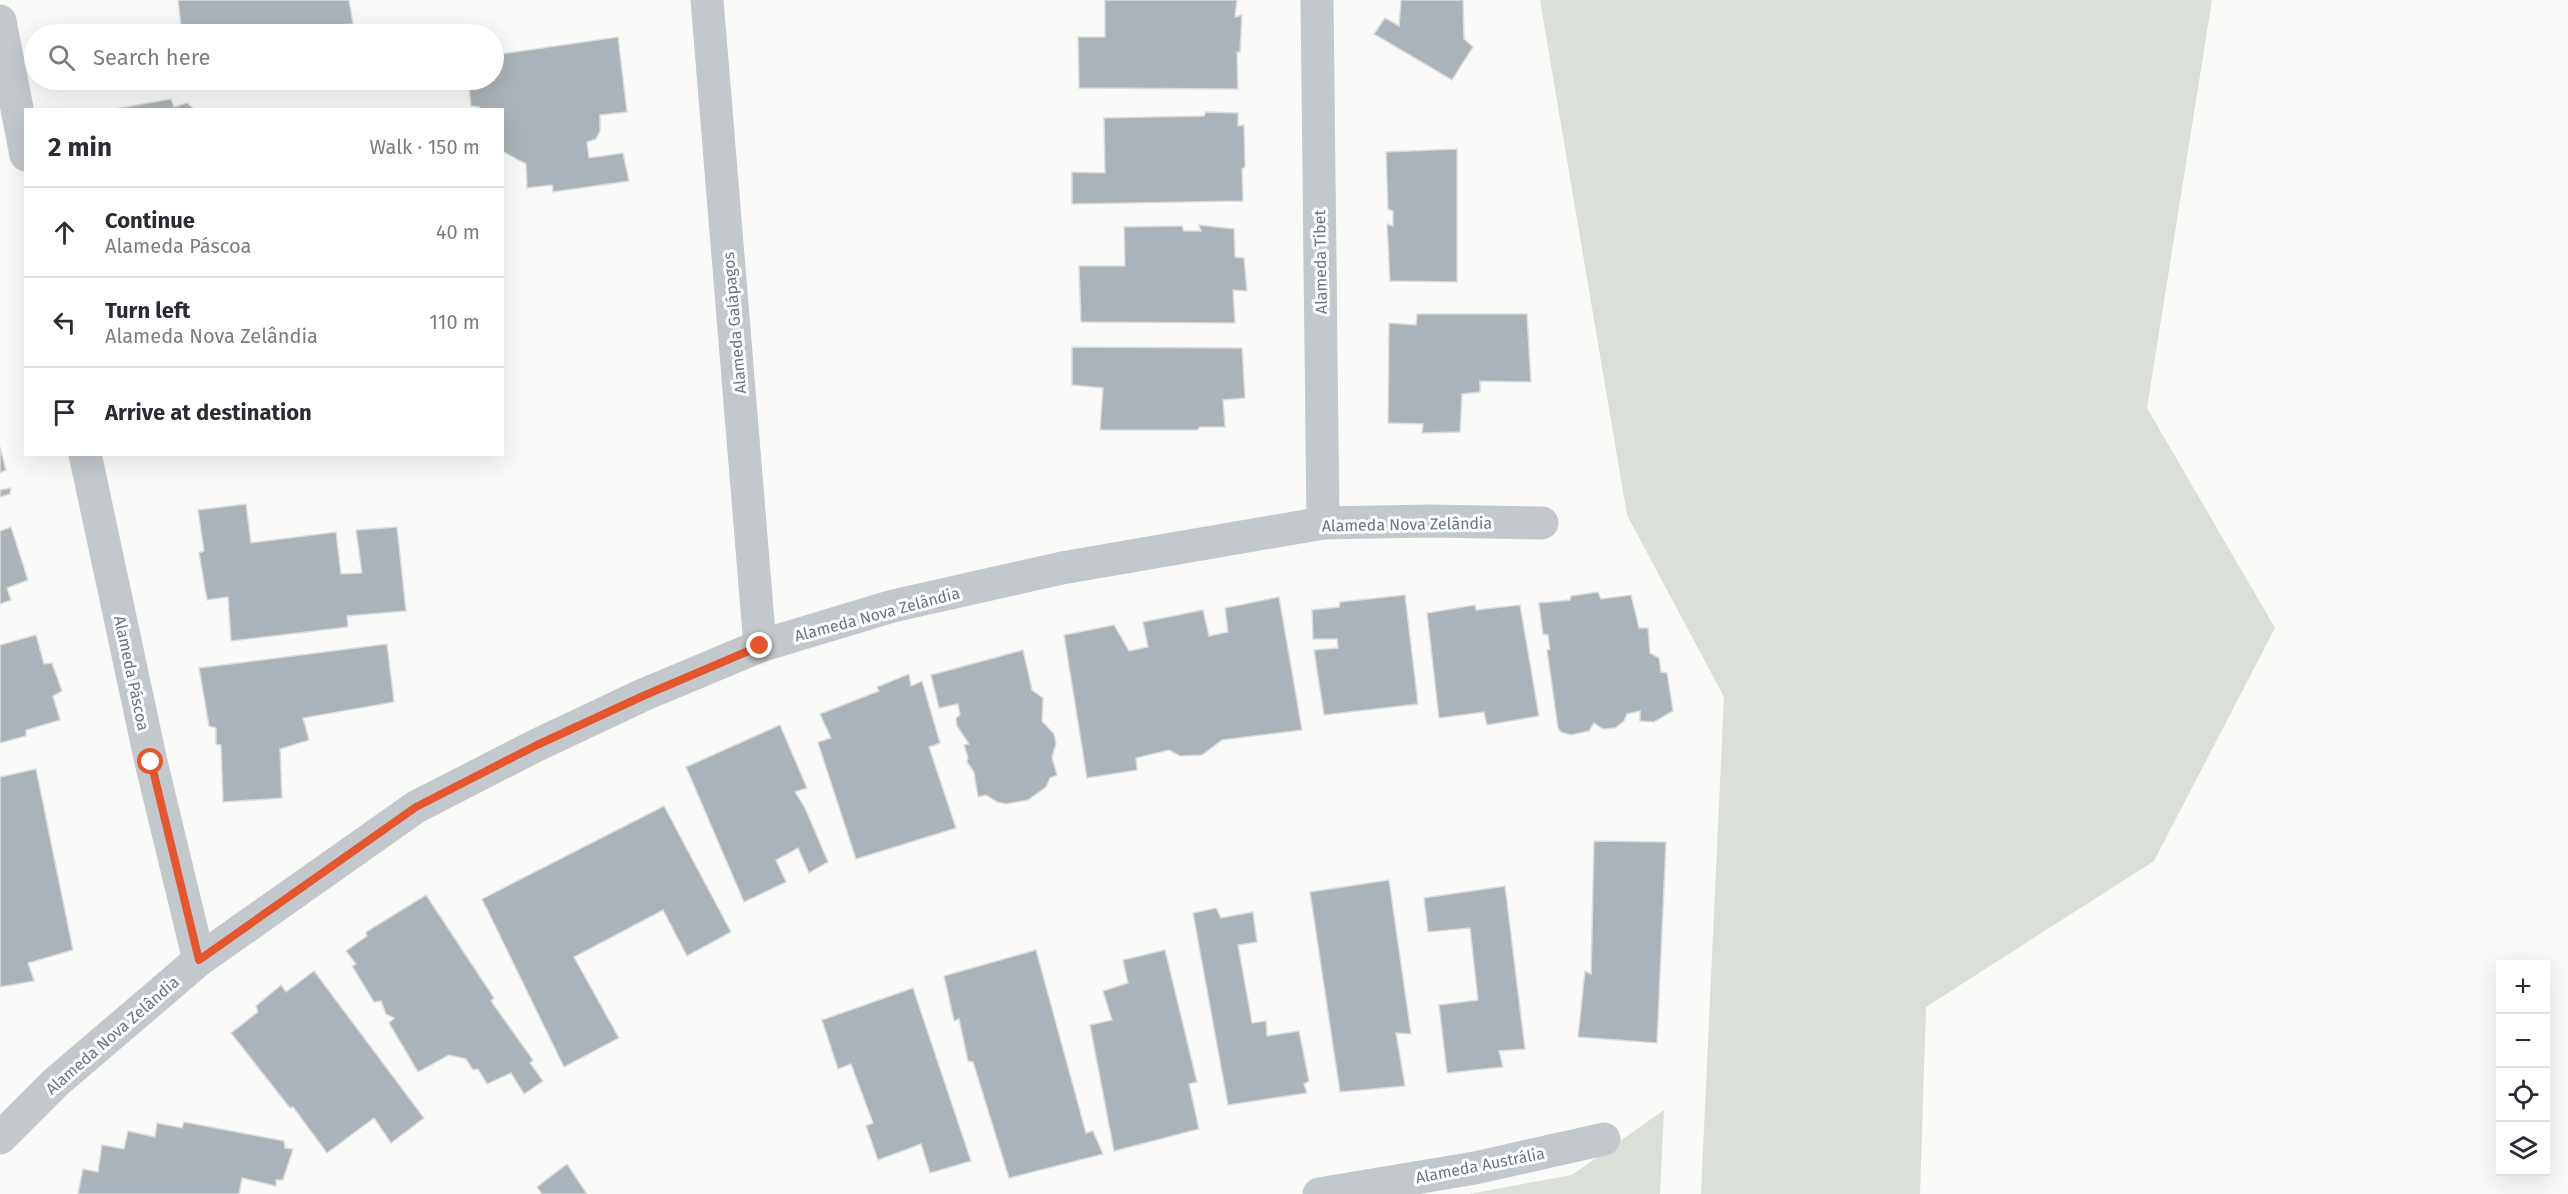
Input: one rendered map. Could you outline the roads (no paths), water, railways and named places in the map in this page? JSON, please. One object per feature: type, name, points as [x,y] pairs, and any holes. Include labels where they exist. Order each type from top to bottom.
[{"type":"street","name":"Alameda Galápagos","points":[[707,0],[760,646]]},
{"type":"street","name":"Alameda Tibet","points":[[1317,0],[1323,524]]},
{"type":"street","points":[[0,21],[24,145]]},
{"type":"street","name":"Alameda Páscoa","points":[[85,456],[151,762],[199,960]]},
{"type":"street","name":"Alameda Nova Zelândia","points":[[0,1138],[55,1083],[199,960],[416,807],[547,740],[760,646],[893,606],[1062,568],[1323,524],[1430,521],[1542,523]]},
{"type":"street","name":"Alameda Austrália","points":[[1319,1194],[1475,1168],[1604,1139]]}]
